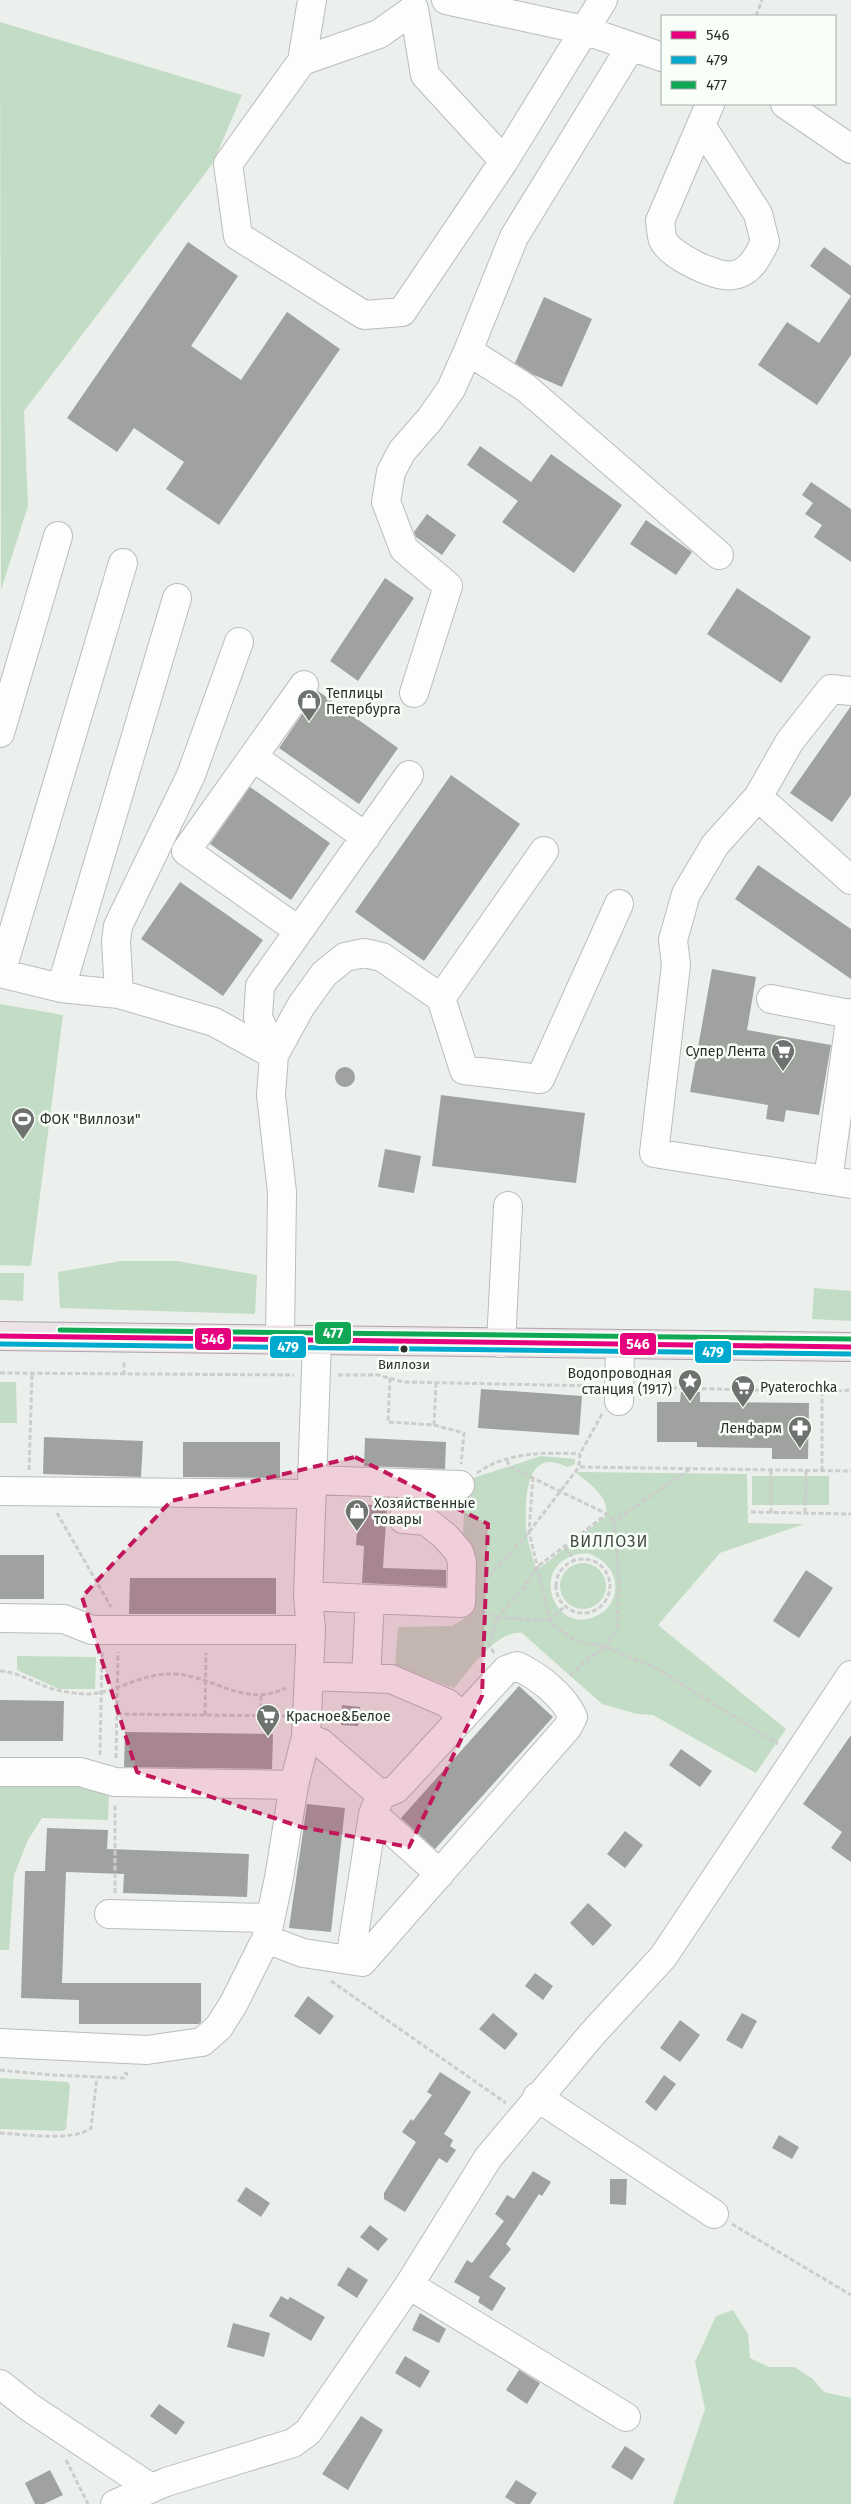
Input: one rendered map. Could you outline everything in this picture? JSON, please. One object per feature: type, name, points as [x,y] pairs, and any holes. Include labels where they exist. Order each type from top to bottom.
[{"type":"main road","points":[[0,1336],[851,1346]]},
{"type":"street","points":[[312,0],[302,61],[228,164],[238,236],[364,315],[402,312],[504,161],[603,0]]},
{"type":"street","points":[[446,0],[584,30],[630,48],[661,57]]},
{"type":"street","points":[[302,61],[380,34],[415,4]]},
{"type":"street","points":[[415,4],[425,75],[504,161]]},
{"type":"street","points":[[414,693],[448,586],[404,549],[386,502],[391,472],[402,451],[430,419],[450,389],[468,352],[514,237],[630,48]]},
{"type":"street","points":[[786,105],[851,149]]},
{"type":"street","points":[[705,114],[758,214],[765,242],[754,264],[735,276],[714,274],[677,254],[663,241],[660,221],[705,114]]},
{"type":"street","points":[[468,352],[526,388],[719,555]]},
{"type":"street","points":[[0,733],[58,536]]},
{"type":"street","points":[[123,563],[0,973],[60,988],[120,994],[214,1022],[274,1055]]},
{"type":"street","points":[[60,988],[177,598]]},
{"type":"street","points":[[120,994],[116,941],[118,926],[190,775],[239,642]]},
{"type":"street","points":[[299,931],[186,851],[304,685]]},
{"type":"street","points":[[771,999],[851,1014],[840,1182],[654,1153],[676,965],[673,940],[686,894],[715,845],[758,796],[790,742],[831,689],[851,691]]},
{"type":"street","points":[[253,757],[366,837]]},
{"type":"street","points":[[274,1055],[258,1017],[260,986],[409,775]]},
{"type":"street","points":[[758,796],[851,880]]},
{"type":"street","points":[[440,998],[544,851]]},
{"type":"street","points":[[280,1339],[282,1192],[271,1095],[274,1055],[301,1006],[324,974],[345,957],[364,953],[382,958],[440,998],[464,1070],[540,1079],[619,904]]},
{"type":"street","points":[[501,1343],[508,1206]]},
{"type":"street","points":[[0,2043],[147,2050],[202,2042],[219,2027],[234,2003],[267,1928],[279,1878],[294,1786],[300,1726],[309,1676],[311,1630],[308,1596],[317,1341]]},
{"type":"street","points":[[615,1399],[620,1344]]},
{"type":"street","points":[[0,1491],[37,1484],[312,1487],[460,1485]]},
{"type":"street","points":[[308,1596],[463,1603],[462,1562],[459,1552],[445,1536],[426,1521],[403,1519]]},
{"type":"street","points":[[366,1678],[370,1599]]},
{"type":"street","points":[[0,1618],[64,1619],[92,1630],[111,1631],[311,1630]]},
{"type":"street","points":[[112,1914],[267,1928],[303,1952],[350,1960],[362,1962],[567,1728],[573,1716],[568,1705],[531,1673],[517,1666],[506,1670],[396,1789],[377,1805],[350,1960]]},
{"type":"street","points":[[114,2504],[166,2482],[293,2443],[308,2432],[409,2285],[488,2158],[530,2106],[663,1957],[851,1675]]},
{"type":"street","points":[[309,1676],[391,1679],[447,1703],[463,1716]]},
{"type":"street","points":[[300,1726],[322,1743],[440,1874]]},
{"type":"street","points":[[0,1772],[80,1772],[108,1780],[294,1786]]},
{"type":"street","points":[[530,2106],[714,2214]]},
{"type":"street","points":[[409,2285],[626,2417]]},
{"type":"street","points":[[0,2384],[29,2407],[151,2488]]},
{"type":"path","points":[[756,15],[762,0]]},
{"type":"path","points":[[0,1373],[378,1374],[403,1382],[436,1383],[615,1399],[851,1390]]},
{"type":"path","points":[[32,1374],[37,1484],[116,1614],[111,1631],[102,1692],[108,1780],[112,1914]]},
{"type":"path","points":[[390,1378],[388,1422],[434,1424],[464,1433],[460,1485]]},
{"type":"path","points":[[434,1424],[436,1383]]},
{"type":"path","points":[[822,1392],[822,1471]]},
{"type":"path","points":[[564,1607],[550,1620],[497,1618],[463,1603],[529,1532],[579,1467],[580,1454],[615,1399]]},
{"type":"path","points":[[460,1485],[483,1468],[507,1460],[540,1452],[580,1454]]},
{"type":"path","points":[[507,1460],[510,1467],[607,1514],[614,1521],[619,1582],[618,1629],[606,1647],[585,1661],[554,1693]]},
{"type":"path","points":[[579,1467],[851,1471]]},
{"type":"path","points":[[614,1521],[690,1469]]},
{"type":"path","points":[[770,1512],[771,1470]]},
{"type":"path","points":[[805,1513],[806,1470]]},
{"type":"path","points":[[533,1477],[529,1532],[550,1620],[554,1626],[576,1641],[606,1647],[656,1668],[798,1756]]},
{"type":"path","points":[[751,1512],[851,1514]]},
{"type":"path","points":[[506,1670],[489,1645],[497,1618],[520,1593],[537,1567],[607,1514]]},
{"type":"path","points":[[565,1546],[574,1560]]},
{"type":"path","points":[[574,1560],[593,1560],[601,1566],[610,1582],[610,1592],[600,1608],[582,1614],[564,1607],[558,1599],[556,1580],[559,1572],[574,1560]]},
{"type":"path","points":[[610,1582],[619,1582]]},
{"type":"path","points":[[108,1780],[117,1714],[117,1687],[111,1631]]},
{"type":"path","points":[[205,1715],[206,1655]]},
{"type":"path","points":[[0,1671],[21,1676],[48,1688],[84,1694],[102,1692],[155,1674],[178,1674],[206,1681],[239,1693],[276,1693],[309,1676]]},
{"type":"path","points":[[261,1694],[261,1716]]},
{"type":"path","points":[[117,1714],[261,1716],[300,1726]]},
{"type":"path","points":[[303,1952],[338,1987],[530,2106]]},
{"type":"path","points":[[0,2070],[124,2078],[127,2077],[125,2072]]},
{"type":"path","points":[[0,2133],[64,2136],[84,2134],[91,2128],[97,2077]]},
{"type":"path","points":[[714,2214],[851,2295]]},
{"type":"highlighted area","points":[[355,1457],[488,1524],[482,1696],[409,1847],[301,1827],[137,1772],[82,1597],[171,1501]]},
{"type":"green space","points":[[0,22],[242,95],[213,163],[24,411],[28,506],[1,590]]},
{"type":"green space","name":"ФОК \"Виллози\"","points":[[0,1004],[63,1015],[31,1266],[0,1265]]},
{"type":"green space","points":[[121,1261],[177,1261],[257,1275],[255,1314],[60,1308],[58,1272]]},
{"type":"green space","points":[[0,1273],[24,1273],[23,1301],[0,1300]]},
{"type":"green space","points":[[814,1288],[851,1291],[851,1321],[812,1319]]},
{"type":"green space","points":[[0,1382],[16,1382],[17,1423],[0,1423]]},
{"type":"green space","points":[[541,1456],[575,1459],[575,1464],[567,1467],[553,1462],[543,1463],[535,1469],[530,1479],[526,1504],[528,1543],[535,1566],[541,1567],[606,1516],[605,1503],[602,1497],[576,1473],[579,1472],[747,1474],[748,1523],[804,1524],[720,1553],[658,1625],[786,1729],[756,1773],[653,1715],[637,1714],[602,1704],[522,1633],[512,1634],[493,1644],[454,1688],[395,1667],[398,1627],[452,1626],[470,1615],[474,1582],[463,1536],[465,1485],[473,1478]],"holes":[[[587,1553],[595,1556],[612,1572],[615,1586],[614,1595],[604,1612],[594,1617],[579,1620],[566,1615],[557,1606],[552,1593],[551,1580],[556,1567],[568,1558]]]},
{"type":"green space","points":[[752,1476],[829,1476],[829,1505],[752,1505]]},
{"type":"green space","points":[[579,1563],[587,1563],[596,1567],[602,1573],[606,1586],[602,1599],[596,1605],[587,1609],[579,1609],[570,1605],[564,1599],[560,1590],[560,1582],[564,1573],[570,1567]]},
{"type":"green space","points":[[17,1656],[96,1657],[95,1689],[59,1689],[17,1670]]},
{"type":"green space","points":[[0,1780],[88,1784],[109,1795],[108,1820],[42,1818],[28,1840],[14,1875],[9,1950],[0,1950]]},
{"type":"green space","points":[[0,2078],[68,2082],[70,2086],[66,2129],[62,2131],[0,2129]]},
{"type":"green space","points":[[733,2310],[748,2334],[750,2358],[769,2367],[794,2367],[813,2379],[824,2392],[851,2398],[851,2504],[673,2504],[705,2409],[695,2362],[716,2316]]},
{"type":"building","points":[[188,242],[238,276],[191,346],[241,380],[287,312],[340,349],[219,525],[166,489],[184,462],[134,428],[117,452],[67,418]]},
{"type":"building","points":[[824,247],[851,266],[851,296],[810,266]]},
{"type":"building","points":[[851,296],[851,355],[817,405],[758,365],[787,322],[819,343]]},
{"type":"building","points":[[544,297],[592,319],[562,387],[534,375],[515,363]]},
{"type":"building","points":[[480,446],[531,482],[551,454],[622,505],[574,573],[502,522],[518,501],[467,465]]},
{"type":"building","points":[[811,482],[851,509],[851,562],[814,537],[822,525],[805,514],[813,503],[802,495]]},
{"type":"building","points":[[427,514],[456,535],[442,555],[416,537],[414,532]]},
{"type":"building","points":[[646,520],[692,552],[676,575],[630,544]]},
{"type":"building","points":[[385,578],[414,598],[358,681],[330,661]]},
{"type":"building","points":[[737,588],[811,637],[781,683],[707,634]]},
{"type":"building","points":[[318,691],[398,748],[359,804],[279,748]]},
{"type":"building","points":[[851,706],[851,795],[832,822],[790,793]]},
{"type":"building","points":[[451,775],[520,824],[424,961],[355,912]]},
{"type":"building","points":[[250,787],[330,843],[291,900],[210,844]]},
{"type":"building","points":[[758,865],[851,929],[851,979],[735,899]]},
{"type":"building","points":[[180,882],[263,940],[223,996],[141,939]]},
{"type":"building","points":[[712,969],[756,977],[747,1030],[831,1045],[819,1115],[786,1110],[784,1122],[766,1119],[768,1105],[690,1092]]},
{"type":"building","points":[[345,1067],[352,1070],[355,1077],[352,1084],[345,1087],[338,1084],[335,1077],[338,1070]]},
{"type":"building","points":[[441,1095],[585,1113],[576,1183],[432,1166]]},
{"type":"building","points":[[385,1149],[421,1156],[414,1193],[378,1187]]},
{"type":"building","points":[[481,1389],[582,1396],[579,1435],[478,1428]]},
{"type":"building","points":[[681,1392],[700,1392],[700,1402],[809,1403],[808,1459],[772,1459],[772,1448],[697,1447],[697,1442],[657,1442],[657,1402],[680,1402]]},
{"type":"building","points":[[44,1437],[143,1441],[141,1477],[43,1474]]},
{"type":"building","points":[[365,1438],[446,1442],[445,1469],[364,1466]]},
{"type":"building","points":[[183,1442],[280,1442],[280,1478],[183,1477]]},
{"type":"building","points":[[359,1504],[387,1506],[383,1568],[446,1570],[446,1587],[362,1583],[364,1546],[356,1545]]},
{"type":"building","points":[[0,1555],[44,1555],[44,1599],[0,1599]]},
{"type":"building","points":[[806,1570],[833,1588],[799,1638],[773,1621]]},
{"type":"building","points":[[130,1578],[276,1578],[276,1614],[129,1614]]},
{"type":"building","points":[[519,1686],[553,1717],[435,1849],[401,1818]]},
{"type":"building","points":[[0,1700],[64,1701],[63,1741],[0,1741]]},
{"type":"building","points":[[342,1705],[360,1707],[358,1726],[341,1725]]},
{"type":"building","points":[[125,1732],[273,1734],[272,1769],[124,1767]]},
{"type":"building","points":[[851,1735],[851,1862],[831,1848],[842,1832],[803,1804]]},
{"type":"building","points":[[681,1749],[712,1771],[700,1787],[669,1765]]},
{"type":"building","points":[[307,1804],[345,1808],[331,1932],[289,1928]]},
{"type":"building","points":[[47,1828],[108,1830],[107,1849],[249,1854],[247,1897],[123,1893],[124,1874],[66,1872],[62,1983],[201,1983],[201,2022],[199,2024],[79,2024],[79,2000],[21,1998],[25,1871],[45,1871]]},
{"type":"building","points":[[625,1831],[643,1845],[625,1868],[607,1854]]},
{"type":"building","points":[[588,1903],[612,1925],[593,1946],[570,1923]]},
{"type":"building","points":[[535,1973],[553,1986],[543,2000],[525,1986]]},
{"type":"building","points":[[308,1996],[334,2016],[320,2035],[294,2016]]},
{"type":"building","points":[[493,2013],[518,2034],[505,2050],[479,2029]]},
{"type":"building","points":[[742,2013],[757,2021],[742,2049],[726,2040]]},
{"type":"building","points":[[680,2020],[700,2035],[680,2062],[660,2048]]},
{"type":"building","points":[[440,2072],[471,2092],[444,2134],[453,2140],[450,2146],[456,2150],[447,2163],[439,2158],[405,2212],[384,2199],[384,2193],[416,2142],[402,2132],[411,2119],[413,2121],[432,2095],[427,2092]]},
{"type":"building","points":[[664,2075],[676,2084],[656,2111],[645,2102]]},
{"type":"building","points":[[779,2135],[799,2147],[792,2159],[772,2148]]},
{"type":"building","points":[[533,2171],[551,2182],[542,2196],[539,2194],[506,2244],[511,2249],[489,2277],[506,2288],[492,2311],[478,2302],[480,2297],[454,2282],[467,2260],[472,2263],[504,2221],[495,2214],[507,2195],[514,2199]]},
{"type":"building","points":[[610,2179],[627,2179],[626,2205],[610,2204]]},
{"type":"building","points":[[246,2187],[270,2203],[261,2217],[237,2201]]},
{"type":"building","points":[[370,2225],[388,2239],[378,2251],[360,2237]]},
{"type":"building","points":[[348,2267],[368,2280],[357,2298],[337,2285]]},
{"type":"building","points":[[281,2296],[288,2300],[290,2297],[325,2317],[311,2341],[269,2316]]},
{"type":"building","points":[[420,2313],[446,2329],[439,2343],[412,2330]]},
{"type":"building","points":[[233,2323],[270,2333],[264,2357],[227,2347]]},
{"type":"building","points":[[405,2356],[430,2371],[420,2388],[395,2373]]},
{"type":"building","points":[[519,2370],[540,2383],[527,2404],[506,2390]]},
{"type":"building","points":[[159,2404],[185,2422],[176,2435],[150,2416]]},
{"type":"building","points":[[361,2416],[383,2430],[348,2490],[322,2474]]},
{"type":"building","points":[[625,2446],[645,2459],[632,2480],[611,2467]]},
{"type":"building","points":[[50,2470],[63,2495],[44,2504],[35,2504],[25,2483]]},
{"type":"building","points":[[516,2480],[537,2493],[530,2504],[516,2504],[505,2497]]},
{"type":"transit line","name":"477","points":[[60,1330],[851,1339]]},
{"type":"transit line","name":"546","points":[[0,1336],[851,1347]]},
{"type":"transit line","name":"479","points":[[0,1344],[851,1354]]},
{"type":"place","name":"Теплицы Петербурга","points":[[309,722]]},
{"type":"place","name":"Супер Лента","points":[[783,1072]]},
{"type":"place","name":"ФОК \"Виллози\"","points":[[23,1140]]},
{"type":"place","name":"Виллози","points":[[404,1349]]},
{"type":"place","name":"Водопроводная станция (1917)","points":[[690,1402]]},
{"type":"place","name":"Pyaterochka","points":[[743,1408]]},
{"type":"place","name":"Ленфарм","points":[[800,1449]]},
{"type":"place","name":"Хозяйственные товары","points":[[357,1532]]},
{"type":"place","name":"Красное&Белое","points":[[268,1737]]},
{"type":"district","name":"ВИЛЛОЗИ","points":[[609,1541]]}]
